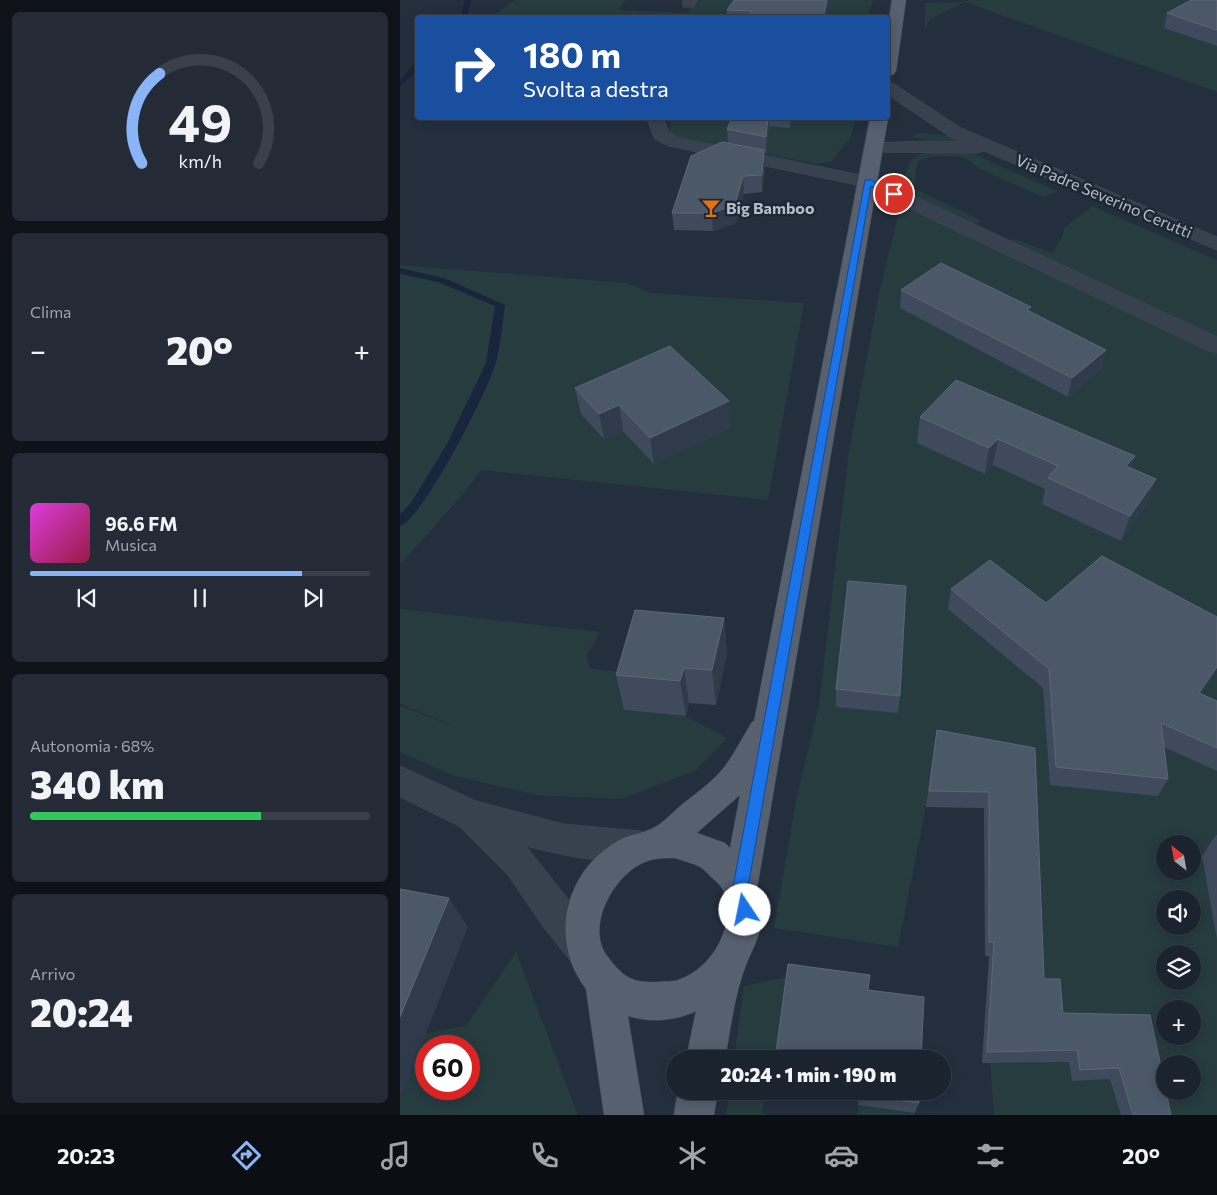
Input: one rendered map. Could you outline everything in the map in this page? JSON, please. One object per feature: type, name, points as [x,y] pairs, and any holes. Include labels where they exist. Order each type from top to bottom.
[{"type":"main road","points":[[890,58],[899,0]]},
{"type":"main road","points":[[740,887],[868,182],[887,131]]},
{"type":"main road","points":[[652,845],[688,844],[710,852],[728,867],[740,887],[745,910],[743,936],[732,959],[724,970],[702,988],[677,1000],[664,1002],[637,1000],[619,993],[604,982],[588,962],[582,938],[583,913],[592,889],[599,878],[617,860],[652,845],[733,782],[772,718]]},
{"type":"main road","points":[[707,1050],[724,970]]},
{"type":"main road","points":[[604,982],[624,1115]]},
{"type":"main road","points":[[694,1115],[696,1100]]},
{"type":"street","name":"Via Padre Severino Cerutti","points":[[890,89],[955,132],[1217,244]]},
{"type":"street","points":[[656,120],[661,135],[675,142],[868,182],[1217,346]]},
{"type":"street","name":"Via Padre Severino Cerutti","points":[[887,131],[955,132]]},
{"type":"street","name":"Via Padre Severino Cerutti","points":[[887,131],[927,146],[992,148]]},
{"type":"street","points":[[400,782],[471,816],[563,840],[652,845]]},
{"type":"street","points":[[471,816],[520,863],[585,950]]},
{"type":"green space","points":[[515,0],[625,0],[619,10],[687,13],[701,0],[746,0],[736,15],[495,15]]},
{"type":"green space","points":[[832,0],[873,0],[869,15],[798,15],[820,13]]},
{"type":"green space","points":[[969,0],[1217,0],[1217,92],[965,2]]},
{"type":"green space","points":[[965,2],[930,19],[925,29],[925,3]]},
{"type":"green space","points":[[672,120],[855,120],[850,138],[831,162],[817,164],[669,136]]},
{"type":"green space","points":[[920,133],[953,136],[965,143],[913,138],[913,135]]},
{"type":"green space","points":[[932,150],[974,154],[1058,192],[1043,197],[980,169],[967,159],[957,156],[935,156],[919,160],[916,169],[915,189],[980,220],[975,226],[906,192],[906,175],[909,164],[917,156]]},
{"type":"green space","points":[[1092,206],[1217,260],[1217,337],[1009,241],[1014,239],[1052,253],[1063,235],[1064,228]]},
{"type":"green space","points":[[907,207],[1217,352],[1217,1115],[994,1115],[987,1021],[1031,812],[984,808],[926,807],[898,947],[774,928],[796,801],[819,705],[849,451],[879,293],[900,208]]},
{"type":"green space","points":[[400,265],[627,283],[651,293],[804,303],[768,500],[481,470],[464,493],[400,565]]},
{"type":"green space","points":[[400,609],[600,632],[587,655],[589,668],[634,674],[625,710],[686,716],[727,738],[696,770],[622,799],[536,795],[452,775],[400,752],[400,706],[459,728],[400,704]]},
{"type":"green space","points":[[516,952],[578,1115],[400,1115],[400,1099],[415,1061],[415,1100],[480,1100],[480,1035],[425,1035],[426,1033],[466,1026]]},
{"type":"green space","points":[[788,977],[778,1050],[735,1050],[744,986]]},
{"type":"green space","points":[[728,1100],[765,1100],[761,1113],[769,1115],[726,1115]]},
{"type":"green space","points":[[858,1105],[915,1113],[915,1115],[858,1115]]},
{"type":"building","points":[[734,0],[827,0],[824,15],[751,15],[752,11],[727,10]]},
{"type":"building","points":[[1191,0],[1217,0],[1217,30],[1167,13]]},
{"type":"building","points":[[731,120],[768,120],[766,137],[727,129]]},
{"type":"building","points":[[722,142],[764,150],[762,175],[743,176],[735,205],[711,213],[672,213],[691,156]]},
{"type":"building","points":[[941,263],[1031,307],[1027,310],[1106,350],[1072,378],[901,290]]},
{"type":"building","points":[[670,346],[729,401],[650,438],[619,405],[599,414],[575,388]]},
{"type":"building","points":[[956,380],[1135,456],[1126,466],[1156,479],[1130,516],[1048,478],[1058,466],[998,439],[989,448],[920,417]]},
{"type":"building","points":[[1102,556],[1217,617],[1217,667],[1199,693],[1217,701],[1217,748],[1161,723],[1168,779],[1056,767],[1049,669],[951,589],[990,560],[1046,603]]},
{"type":"building","points":[[848,581],[906,586],[900,696],[836,689]]},
{"type":"building","points":[[635,610],[724,618],[712,670],[684,668],[680,681],[616,675]]},
{"type":"building","points":[[937,730],[1035,748],[1044,979],[1060,979],[1063,1013],[1150,1015],[1158,1055],[1156,1055],[1156,1100],[1168,1100],[1171,1115],[1133,1115],[1119,1068],[1080,1070],[1077,1050],[987,1052],[994,942],[989,942],[989,792],[929,791]]},
{"type":"building","points":[[400,889],[449,898],[400,1017]]},
{"type":"building","points":[[788,964],[870,975],[868,990],[924,997],[921,1050],[776,1050]]},
{"type":"building","points":[[897,1100],[919,1100],[919,1103]]},
{"type":"waterway","points":[[464,15],[468,0]]},
{"type":"waterway","points":[[400,85],[415,68]]},
{"type":"waterway","points":[[400,271],[441,280],[500,305],[491,363],[453,444],[415,506],[400,522]]},
{"type":"place","name":"Big Bamboo","points":[[711,208]]},
{"type":"route","points":[[745,910],[740,887],[868,182],[894,194]]}]
